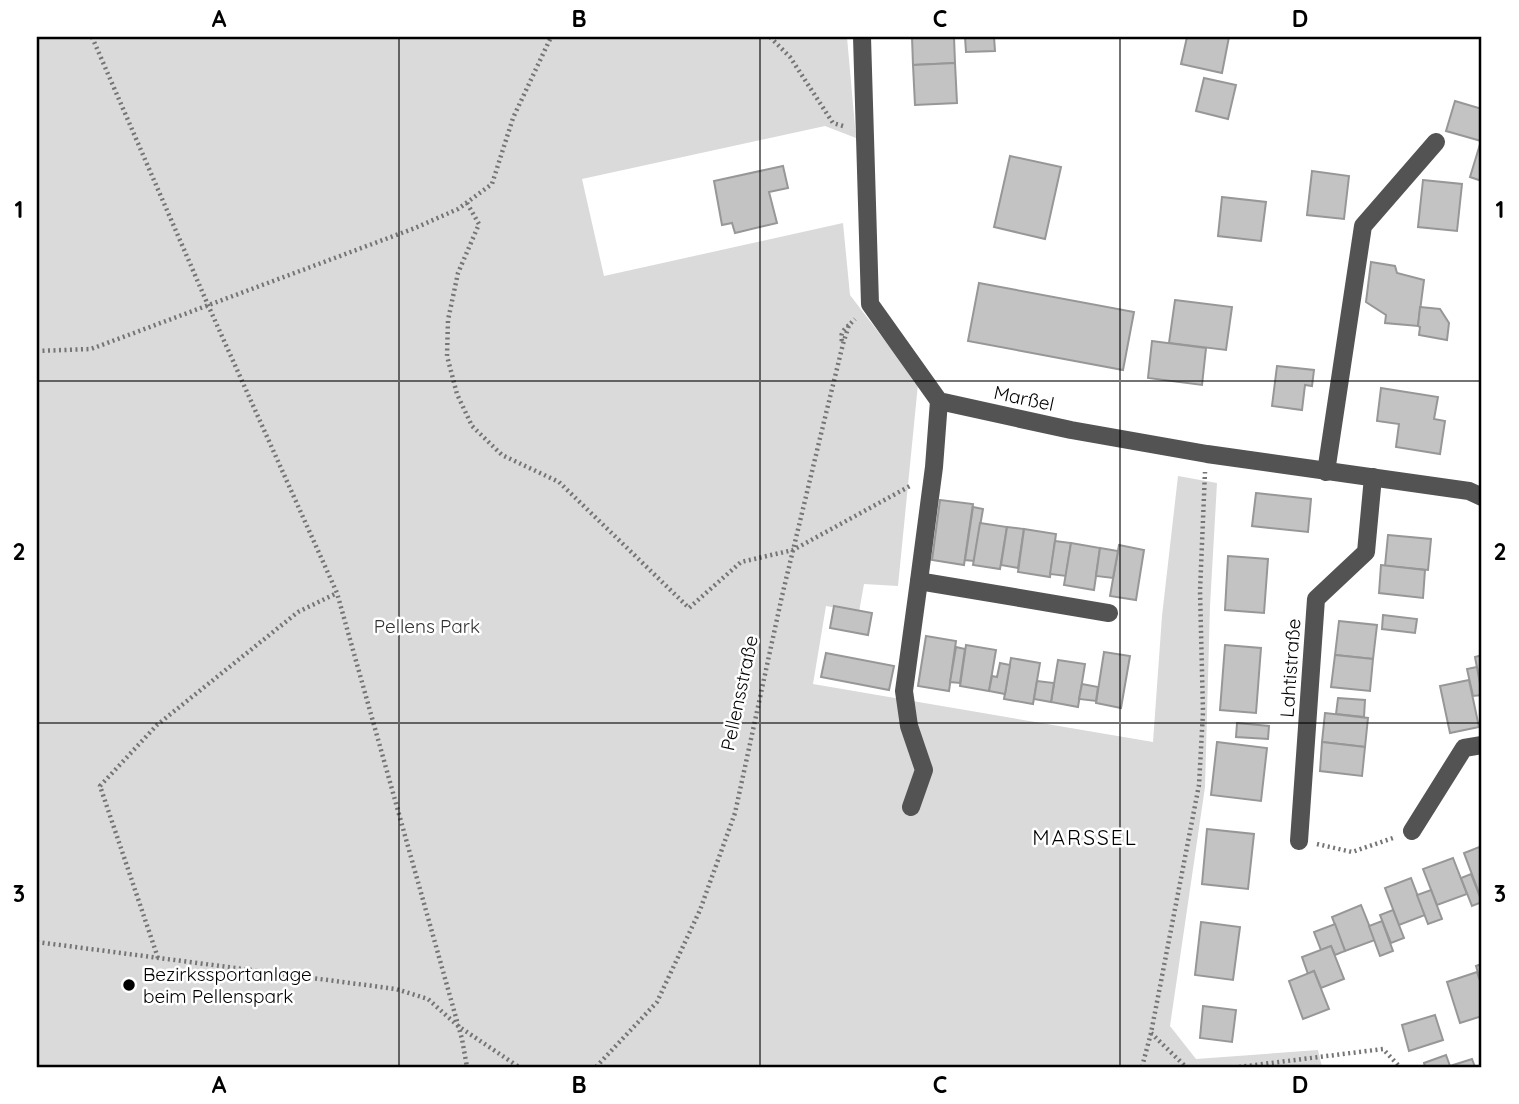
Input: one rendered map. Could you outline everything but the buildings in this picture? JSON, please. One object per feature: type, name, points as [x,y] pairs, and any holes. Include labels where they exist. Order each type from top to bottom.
[{"type":"street","points":[[862,37],[870,304],[939,401],[933,473],[904,691],[909,726],[924,770],[911,807]]},
{"type":"street","points":[[1326,471],[1363,226],[1436,142]]},
{"type":"street","name":"Marßel","points":[[939,401],[1071,430],[1207,454],[1469,491],[1482,497]]},
{"type":"street","name":"Lahtistraße","points":[[1299,841],[1316,599],[1366,551],[1373,477]]},
{"type":"street","points":[[919,581],[1109,613]]},
{"type":"street","points":[[1412,831],[1464,748],[1482,745]]},
{"type":"path","points":[[92,37],[337,593],[462,1039],[467,1067]]},
{"type":"path","points":[[37,351],[90,349],[415,228],[458,209],[492,184],[513,118],[551,37]]},
{"type":"path","points":[[770,37],[790,57],[833,124],[863,131]]},
{"type":"path","points":[[467,203],[479,223],[457,273],[448,320],[447,356],[457,394],[472,426],[502,455],[559,482],[689,608],[741,562],[793,550],[933,473]]},
{"type":"path","name":"Pellensstraße","points":[[596,1067],[657,1002],[700,910],[735,813],[793,550],[843,344],[849,325],[870,304]]},
{"type":"path","points":[[1142,1067],[1199,785],[1203,712],[1200,591],[1207,454]]},
{"type":"path","points":[[158,958],[100,786],[157,725],[298,612],[337,593]]},
{"type":"path","points":[[1299,841],[1352,852],[1412,831]]},
{"type":"path","points":[[37,942],[396,989],[428,999],[458,1026],[519,1067]]},
{"type":"path","points":[[1151,1033],[1186,1067]]},
{"type":"path","points":[[1239,1067],[1383,1049],[1400,1067]]},
{"type":"green space","name":"Pellens Park","points":[[37,37],[847,37],[856,138],[825,126],[582,179],[604,276],[843,223],[850,295],[918,384],[898,586],[864,584],[859,612],[826,606],[813,684],[1153,742],[1162,616],[1178,476],[1217,483],[1210,606],[1205,787],[1170,1026],[1196,1059],[1318,1050],[1322,1067],[37,1067]]},
{"type":"place","name":"Bezirkssportanlage beim Pellenspark","points":[[129,985]]},
{"type":"district","name":"MARSSEL","points":[[1085,837]]}]
